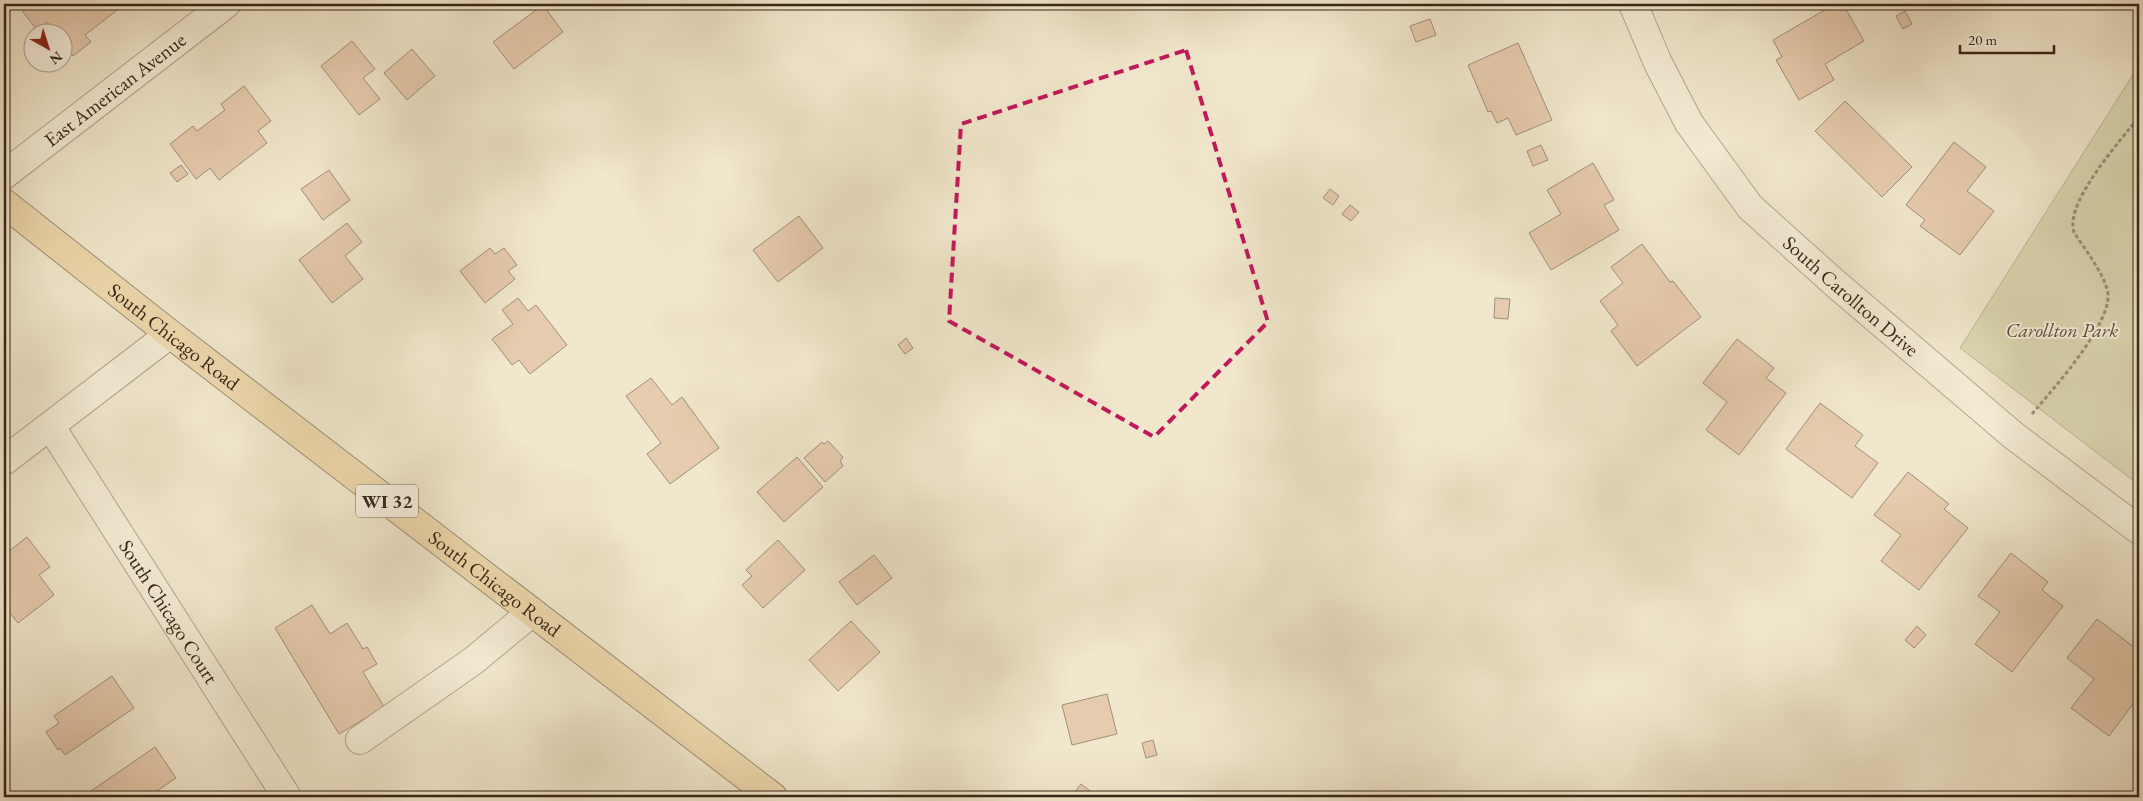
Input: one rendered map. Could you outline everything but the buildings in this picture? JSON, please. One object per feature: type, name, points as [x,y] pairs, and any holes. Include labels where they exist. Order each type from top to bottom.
[{"type":"main road","name":"South Chicago Road","points":[[4,203],[170,334],[773,797]]},
{"type":"street","name":"East American Avenue","points":[[4,175],[226,4]]},
{"type":"street","name":"South Carollton Drive","points":[[1633,4],[1658,63],[1689,123],[1750,207],[1837,285],[2014,436],[2139,530]]},
{"type":"street","points":[[4,461],[170,334]]},
{"type":"street","name":"South Chicago Court","points":[[51,426],[286,797]]},
{"type":"street","points":[[360,740],[473,661],[532,612]]},
{"type":"path","points":[[2014,436],[2077,359],[2105,314],[2109,302],[2108,290],[2072,227],[2074,217],[2088,184],[2139,117]]},
{"type":"highlighted area","points":[[1186,50],[1268,322],[1154,437],[949,321],[961,124]]},
{"type":"green space","name":"Carollton Park","points":[[2139,65],[2139,485],[1960,348]]}]
